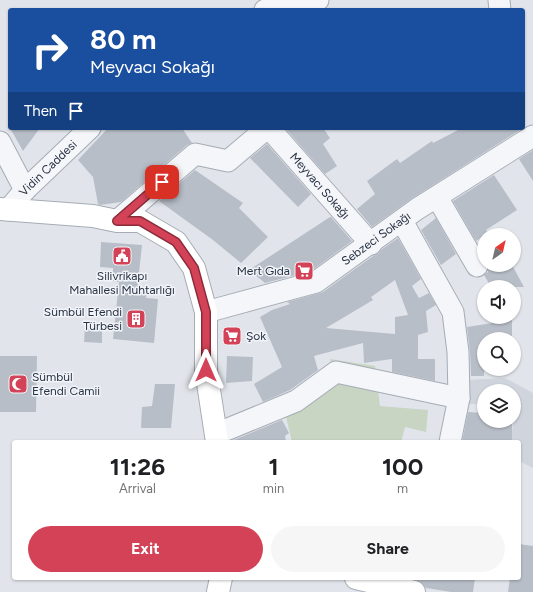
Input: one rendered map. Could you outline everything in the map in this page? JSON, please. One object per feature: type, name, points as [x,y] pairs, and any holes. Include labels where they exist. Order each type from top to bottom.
[{"type":"street","points":[[276,8],[318,0]]},
{"type":"street","name":"Vidin Caddesi","points":[[4,210],[88,130]]},
{"type":"street","name":"Meyvacı Sokağı","points":[[117,221],[195,154],[228,161],[266,130]]},
{"type":"street","name":"Meyvacı Sokağı","points":[[270,130],[371,244]]},
{"type":"street","name":"Sebzeci Sokağı","points":[[206,312],[316,282],[418,209],[533,136]]},
{"type":"street","points":[[0,142],[25,190]]},
{"type":"street","points":[[437,197],[476,266]]},
{"type":"street","points":[[4,210],[93,216],[117,221],[140,221],[176,242],[194,268],[206,312],[206,370],[216,438],[296,401],[336,372],[459,398]]},
{"type":"street","points":[[402,221],[453,312],[458,352],[459,398],[450,440]]},
{"type":"street","points":[[218,592],[221,580]]},
{"type":"street","points":[[361,580],[383,588],[413,587]]},
{"type":"shaded area","points":[[505,378],[516,384],[477,384],[477,404],[463,404],[466,380]]},
{"type":"shaded area","points":[[521,387],[533,393],[533,468],[521,462],[521,440],[510,440],[513,428],[521,428]]},
{"type":"green space","points":[[330,359],[375,366],[380,406],[428,410],[426,432],[405,427],[402,440],[292,440],[284,408],[335,378]]},
{"type":"building","points":[[11,130],[39,130],[23,151]]},
{"type":"building","points":[[106,130],[183,130],[192,143],[187,145],[121,202],[98,204],[93,177],[78,160]]},
{"type":"building","points":[[287,130],[324,130],[330,138],[323,144],[337,166],[325,174]]},
{"type":"building","points":[[458,130],[520,130],[411,199],[372,227],[357,209],[375,194],[367,181],[397,159],[400,163],[432,141],[433,143]]},
{"type":"building","points":[[267,144],[311,194],[298,207],[250,158]]},
{"type":"building","points":[[533,150],[533,181],[519,159]]},
{"type":"building","points":[[195,170],[243,203],[239,208],[268,237],[241,263],[213,240],[159,201]]},
{"type":"building","points":[[494,175],[517,210],[489,228],[477,228],[476,241],[453,201]]},
{"type":"building","points":[[330,217],[352,241],[311,271],[265,283],[249,270]]},
{"type":"building","points":[[436,218],[456,254],[441,265],[421,230]]},
{"type":"building","points":[[398,238],[421,279],[412,286],[419,298],[429,293],[436,305],[426,311],[428,332],[418,335],[418,359],[435,359],[435,381],[392,372],[392,359],[364,363],[363,343],[314,356],[318,370],[290,390],[263,402],[254,384],[282,367],[260,317],[272,310],[290,304],[287,302],[323,292],[379,253]],"holes":[[[395,280],[408,315],[395,317],[395,334],[326,328],[373,300],[371,297]]]},
{"type":"building","points":[[101,242],[142,245],[137,292],[147,293],[146,298],[158,299],[154,343],[113,339],[119,282],[113,281],[113,268],[100,267]]},
{"type":"building","points":[[488,272],[516,272],[520,280],[487,280],[484,275]]},
{"type":"building","points":[[486,324],[512,324],[512,332],[477,332],[477,376],[471,376],[467,327]]},
{"type":"building","points":[[85,327],[102,328],[102,343],[84,342]]},
{"type":"building","name":"Sümbül Efendi Camii","points":[[0,356],[37,356],[36,412],[0,412]]},
{"type":"building","points":[[227,356],[253,357],[252,381],[226,383]]},
{"type":"building","points":[[155,384],[175,384],[171,428],[141,428],[142,407],[152,406]]},
{"type":"building","points":[[468,412],[477,413],[477,428],[512,428],[512,440],[462,440]]},
{"type":"building","points":[[282,420],[289,433],[285,436],[286,440],[234,440]]},
{"type":"building","points":[[521,544],[533,546],[533,592],[508,592],[510,580],[521,580]]},
{"type":"building","points":[[416,580],[475,580],[473,592],[451,592],[426,588],[422,583]]},
{"type":"place","name":"Silivrikapı Mahallesi Muhtarlığı","points":[[122,256]]},
{"type":"place","name":"Mert Gıda","points":[[304,271]]},
{"type":"place","name":"Sümbül Efendi Türbesi","points":[[136,319]]},
{"type":"place","name":"Şok","points":[[232,336]]},
{"type":"place","name":"Sümbül Efendi Camii","points":[[18,384]]},
{"type":"route","points":[[162,182],[117,221],[140,221],[176,242],[194,268],[206,312],[206,370]]}]
